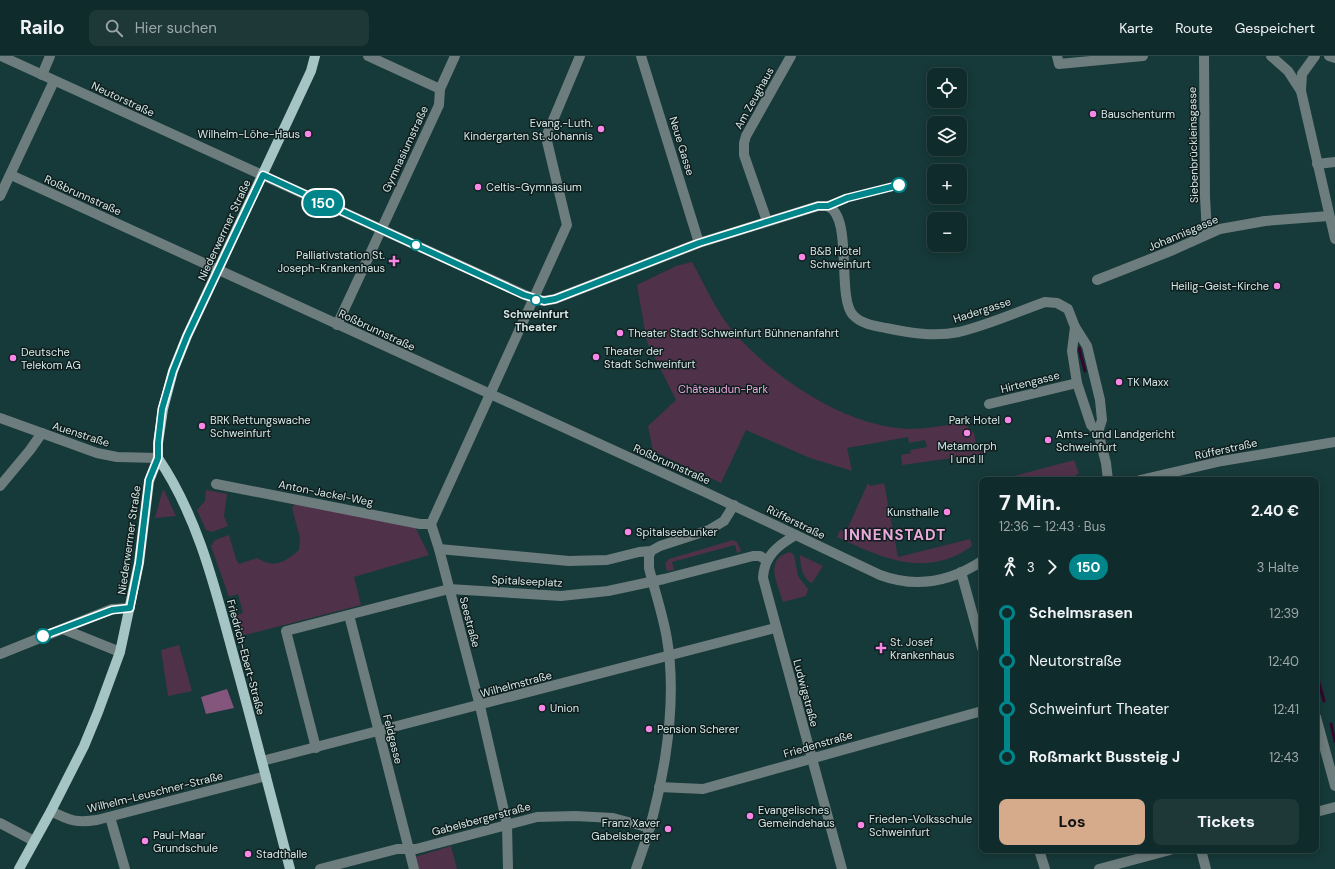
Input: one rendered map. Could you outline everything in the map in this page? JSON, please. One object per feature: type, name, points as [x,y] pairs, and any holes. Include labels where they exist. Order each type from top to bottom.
[{"type":"main road","name":"Niederwerrner Straße","points":[[19,869],[51,811],[98,712],[120,652],[139,563],[149,480],[158,458],[158,443],[162,409],[173,371],[218,270],[311,71],[316,56]]},
{"type":"main road","name":"Friedrich-Ebert-Straße","points":[[158,458],[175,486],[206,560],[262,761],[290,869]]},
{"type":"street","name":"Neutorstraße","points":[[1,56],[223,159],[263,175],[534,299],[544,301],[555,299],[699,243],[818,206],[828,206]]},
{"type":"street","points":[[42,75],[50,56]]},
{"type":"street","points":[[368,56],[440,89]]},
{"type":"street","name":"Gymnasiumstraße","points":[[337,325],[439,105],[440,89],[455,56]]},
{"type":"street","points":[[431,524],[567,225],[546,137],[580,56]]},
{"type":"street","name":"Neue Gasse","points":[[641,56],[699,243]]},
{"type":"street","name":"Am Zeughaus","points":[[767,221],[744,155],[744,143],[750,129],[791,56]]},
{"type":"street","points":[[1058,60],[1143,56]]},
{"type":"street","name":"Siebenbrückleinsgasse","points":[[1204,56],[1207,233]]},
{"type":"street","points":[[1271,56],[1288,71],[1301,90]]},
{"type":"street","points":[[1315,56],[1302,74],[1301,90],[1335,239]]},
{"type":"street","points":[[1329,56],[1335,58]]},
{"type":"street","points":[[0,196],[54,80]]},
{"type":"street","points":[[1318,164],[1335,162]]},
{"type":"street","name":"Roßbrunnstraße","points":[[11,175],[734,505]]},
{"type":"street","name":"Hadergasse","points":[[828,206],[837,218],[841,233],[844,250],[847,307],[853,316],[863,323],[912,333],[941,334],[975,327],[1045,302],[1057,303],[1068,309],[1075,327]]},
{"type":"street","name":"Johannisgasse","points":[[1097,280],[1173,250],[1207,233],[1246,224],[1329,216]]},
{"type":"street","points":[[1075,327],[1072,351],[1077,383],[1091,425],[1098,432],[1106,463],[1108,477]]},
{"type":"street","points":[[1075,327],[1087,346],[1100,400],[1102,420],[1098,432]]},
{"type":"street","name":"Hirtengasse","points":[[989,404],[1077,383]]},
{"type":"street","name":"Auenstraße","points":[[0,418],[85,450],[106,455],[158,458]]},
{"type":"street","points":[[0,486],[42,433]]},
{"type":"street","name":"Rüfferstraße","points":[[1153,477],[1222,461],[1335,442]]},
{"type":"street","name":"Anton-Jackel-Weg","points":[[216,484],[420,524],[431,524]]},
{"type":"street","name":"Rüfferstraße","points":[[734,505],[880,575],[898,581],[916,584],[941,579],[962,572],[979,563]]},
{"type":"street","name":"Spitalseeplatz","points":[[439,549],[569,561],[607,560],[639,552],[651,551],[660,546],[709,530],[720,525],[724,521],[734,505]]},
{"type":"street","name":"Seestraße","points":[[431,524],[439,549],[480,706],[507,824],[508,869]]},
{"type":"street","points":[[766,560],[781,543],[796,535]]},
{"type":"street","points":[[636,869],[650,828],[660,787],[668,728],[669,655],[667,638],[648,562],[651,551]]},
{"type":"street","name":"Spitalseeplatz","points":[[316,748],[286,631],[449,589],[562,596],[608,591],[652,582],[753,556],[760,556],[766,560]]},
{"type":"street","name":"Ludwigstraße","points":[[766,560],[763,578],[775,628],[842,869]]},
{"type":"street","points":[[962,572],[979,637]]},
{"type":"street","points":[[0,654],[112,610],[130,608]]},
{"type":"street","name":"Feldgasse","points":[[349,615],[407,849],[414,869]]},
{"type":"street","name":"Wilhelmstraße","points":[[262,761],[480,706],[775,628]]},
{"type":"street","points":[[63,629],[120,652]]},
{"type":"street","name":"Friedenstraße","points":[[660,787],[702,789],[979,712]]},
{"type":"street","points":[[1319,728],[1335,786]]},
{"type":"street","name":"Wilhelm-Leuschner-Straße","points":[[51,811],[67,820],[78,822],[110,817],[266,776]]},
{"type":"street","points":[[1319,811],[1335,807]]},
{"type":"street","name":"Gabelsbergerstraße","points":[[320,869],[397,849],[416,849],[537,817],[575,816],[613,818],[650,828]]},
{"type":"street","points":[[110,817],[125,869]]},
{"type":"street","points":[[0,824],[34,841]]},
{"type":"street","points":[[1040,853],[1045,869]]},
{"type":"street","points":[[1099,869],[1159,853]]},
{"type":"street","points":[[1202,853],[1206,869]]},
{"type":"green space","name":"Châteaudun-Park","points":[[692,262],[718,311],[731,329],[754,353],[790,383],[832,408],[876,424],[906,429],[964,423],[974,433],[977,448],[988,453],[902,465],[901,455],[911,453],[910,450],[927,447],[925,440],[909,443],[908,437],[847,448],[852,471],[810,458],[746,430],[721,483],[653,451],[648,426],[676,400],[647,342],[637,285],[676,266]]},
{"type":"green space","points":[[1074,460],[1079,473],[1074,477],[1010,477]]},
{"type":"green space","points":[[868,483],[870,486],[884,483],[898,557],[970,539],[972,546],[955,556],[938,561],[921,563],[904,562],[887,558],[837,537],[840,530],[846,532]]},
{"type":"green space","points":[[164,490],[176,516],[155,518],[162,492]]},
{"type":"green space","points":[[206,490],[227,494],[224,516],[228,526],[212,532],[206,530],[197,510],[205,501]]},
{"type":"green space","points":[[295,504],[415,527],[429,555],[354,577],[361,605],[241,636],[235,616],[243,613],[238,594],[229,597],[211,546],[215,540],[229,535],[236,559],[239,564],[257,558],[269,563],[280,563],[284,561],[299,550],[300,538],[292,508]]},
{"type":"green space","points":[[733,540],[737,542],[741,551],[737,553],[735,545],[672,562],[674,570],[667,571],[665,563],[669,559]]},
{"type":"green space","points":[[790,552],[794,555],[798,576],[808,589],[806,596],[783,602],[774,573],[777,560],[782,555]]},
{"type":"green space","points":[[800,555],[823,566],[812,583],[804,575],[801,567]]},
{"type":"green space","points":[[179,645],[192,691],[168,696],[161,650]]},
{"type":"green space","points":[[451,846],[457,869],[418,869],[415,857]]},
{"type":"shaded area","points":[[227,689],[234,708],[206,714],[201,697]]},
{"type":"waterway","points":[[1079,348],[1085,371]]},
{"type":"waterway","points":[[1319,683],[1324,701]]},
{"type":"waterway","points":[[1331,724],[1335,741]]},
{"type":"bus line","name":"150","points":[[43,636],[112,610],[130,608],[139,563],[149,480],[153,467],[158,458],[158,443],[162,409],[173,371],[187,336],[263,175],[524,295],[544,301],[555,299],[699,243],[818,206],[828,206],[847,198],[876,192],[899,185]]},
{"type":"place","name":"Bauschenturm","points":[[1093,114]]},
{"type":"place","name":"Evang.-Luth. Kindergarten St. Johannis","points":[[601,129]]},
{"type":"place","name":"Wilhelm-Löhe-Haus","points":[[308,134]]},
{"type":"place","name":"Celtis-Gymnasium","points":[[478,187]]},
{"type":"place","name":"B&B Hotel Schweinfurt","points":[[802,257]]},
{"type":"place","name":"Palliativstation St. Joseph-Krankenhaus","points":[[394,261]]},
{"type":"place","name":"Heilig-Geist-Kirche","points":[[1277,286]]},
{"type":"place","name":"Schweinfurt Theater","points":[[536,300]]},
{"type":"place","name":"Theater Stadt Schweinfurt Bühnenanfahrt","points":[[620,333]]},
{"type":"place","name":"Theater der Stadt Schweinfurt","points":[[596,357]]},
{"type":"place","name":"Deutsche Telekom AG","points":[[13,358]]},
{"type":"place","name":"TK Maxx","points":[[1119,382]]},
{"type":"place","name":"Park Hotel","points":[[1008,420]]},
{"type":"place","name":"BRK Rettungswache Schweinfurt","points":[[202,426]]},
{"type":"place","name":"Metamorph I und II","points":[[967,433]]},
{"type":"place","name":"Amts- und Landgericht Schweinfurt","points":[[1048,440]]},
{"type":"place","name":"Kunsthalle","points":[[947,512]]},
{"type":"place","name":"Spitalseebunker","points":[[628,532]]},
{"type":"place","name":"St. Josef Krankenhaus","points":[[881,648]]},
{"type":"place","name":"Union","points":[[542,708]]},
{"type":"place","name":"Pension Scherer","points":[[649,729]]},
{"type":"place","name":"Evangelisches Gemeindehaus","points":[[750,816]]},
{"type":"place","name":"Frieden-Volksschule Schweinfurt","points":[[861,825]]},
{"type":"place","name":"Franz Xaver Gabelsberger","points":[[668,829]]},
{"type":"place","name":"Paul-Maar Grundschule","points":[[145,841]]},
{"type":"place","name":"Stadthalle","points":[[248,854]]},
{"type":"district","name":"INNENSTADT","points":[[895,535]]}]
